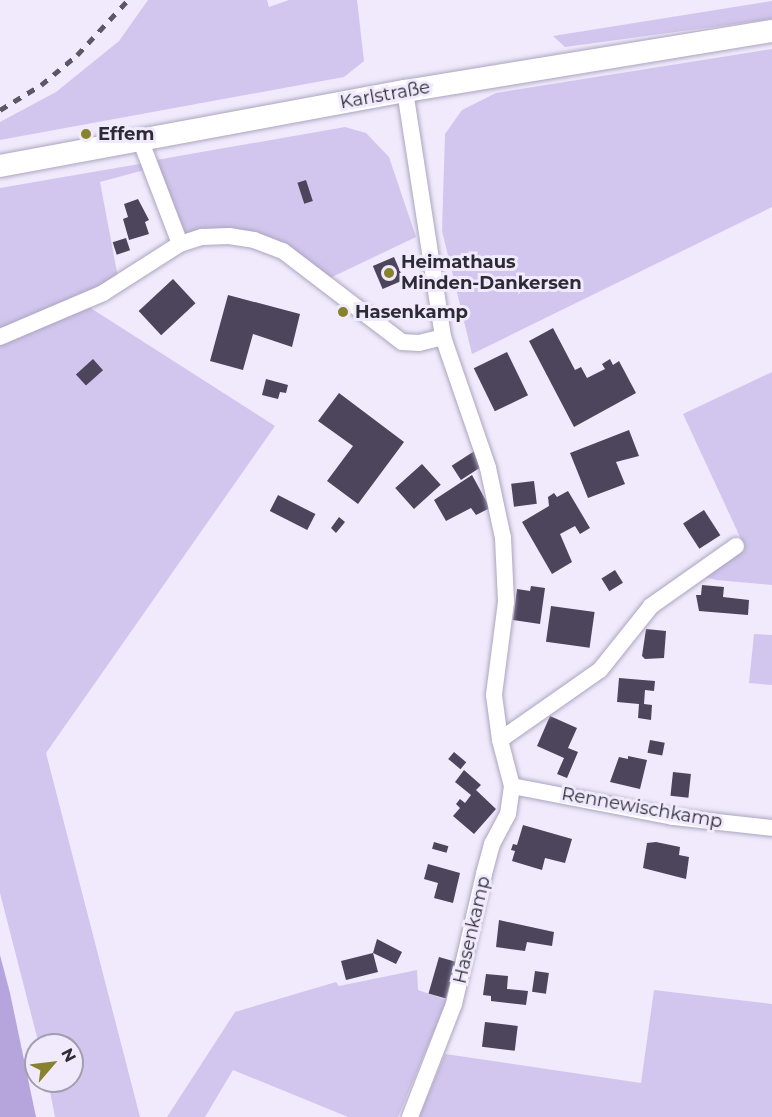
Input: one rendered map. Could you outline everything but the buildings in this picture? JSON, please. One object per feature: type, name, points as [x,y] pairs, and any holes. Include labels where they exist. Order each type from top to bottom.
[{"type":"street","name":"Karlstraße","points":[[0,166],[405,91],[772,31]]},
{"type":"street","name":"Hasenkamp","points":[[405,91],[443,337],[488,468],[503,538],[506,602],[494,695],[500,740],[512,786],[508,814],[492,844],[484,874],[454,1005],[410,1117]]},
{"type":"street","points":[[141,139],[180,244]]},
{"type":"street","points":[[0,337],[103,293],[180,244],[211,237],[254,240],[283,251],[402,342],[443,337]]},
{"type":"street","points":[[500,740],[600,670],[651,606],[736,546]]},
{"type":"street","name":"Rennewischkamp","points":[[512,786],[673,817],[772,828]]},
{"type":"shaded area","points":[[148,0],[267,0],[269,7],[289,0],[357,0],[364,61],[344,77],[0,140],[0,122],[56,92],[119,41]]},
{"type":"shaded area","points":[[772,1],[772,19],[565,47],[553,36]]},
{"type":"shaded area","points":[[772,49],[772,207],[472,354],[442,231],[445,134],[462,110],[496,93]]},
{"type":"shaded area","points":[[345,127],[366,133],[389,157],[416,237],[330,278],[289,249],[187,237],[156,160]]},
{"type":"shaded area","points":[[145,163],[148,169],[100,182],[120,288],[89,307],[275,426],[46,753],[140,1117],[55,1117],[50,1093],[84,1093],[84,1033],[36,1033],[0,893],[0,188]]},
{"type":"shaded area","points":[[772,372],[772,585],[716,580],[694,574],[741,539],[683,414]]},
{"type":"shaded area","points":[[754,634],[772,635],[772,685],[749,683]]},
{"type":"shaded area","points":[[0,955],[24,1060],[24,1093],[31,1093],[36,1117],[0,1117]]},
{"type":"shaded area","points":[[417,970],[418,990],[447,1000],[398,1117],[348,1117],[233,1070],[205,1117],[167,1117],[235,1012],[336,982],[339,986]]},
{"type":"shaded area","points":[[654,990],[772,1004],[772,1117],[419,1117],[445,1054],[641,1083]]},
{"type":"railway","points":[[0,110],[41,85],[77,55],[128,0]]},
{"type":"place","name":"Effem","points":[[86,134]]},
{"type":"place","name":"Heimathaus Minden-Dankersen","points":[[389,273]]},
{"type":"place","name":"Hasenkamp","points":[[343,312]]}]
